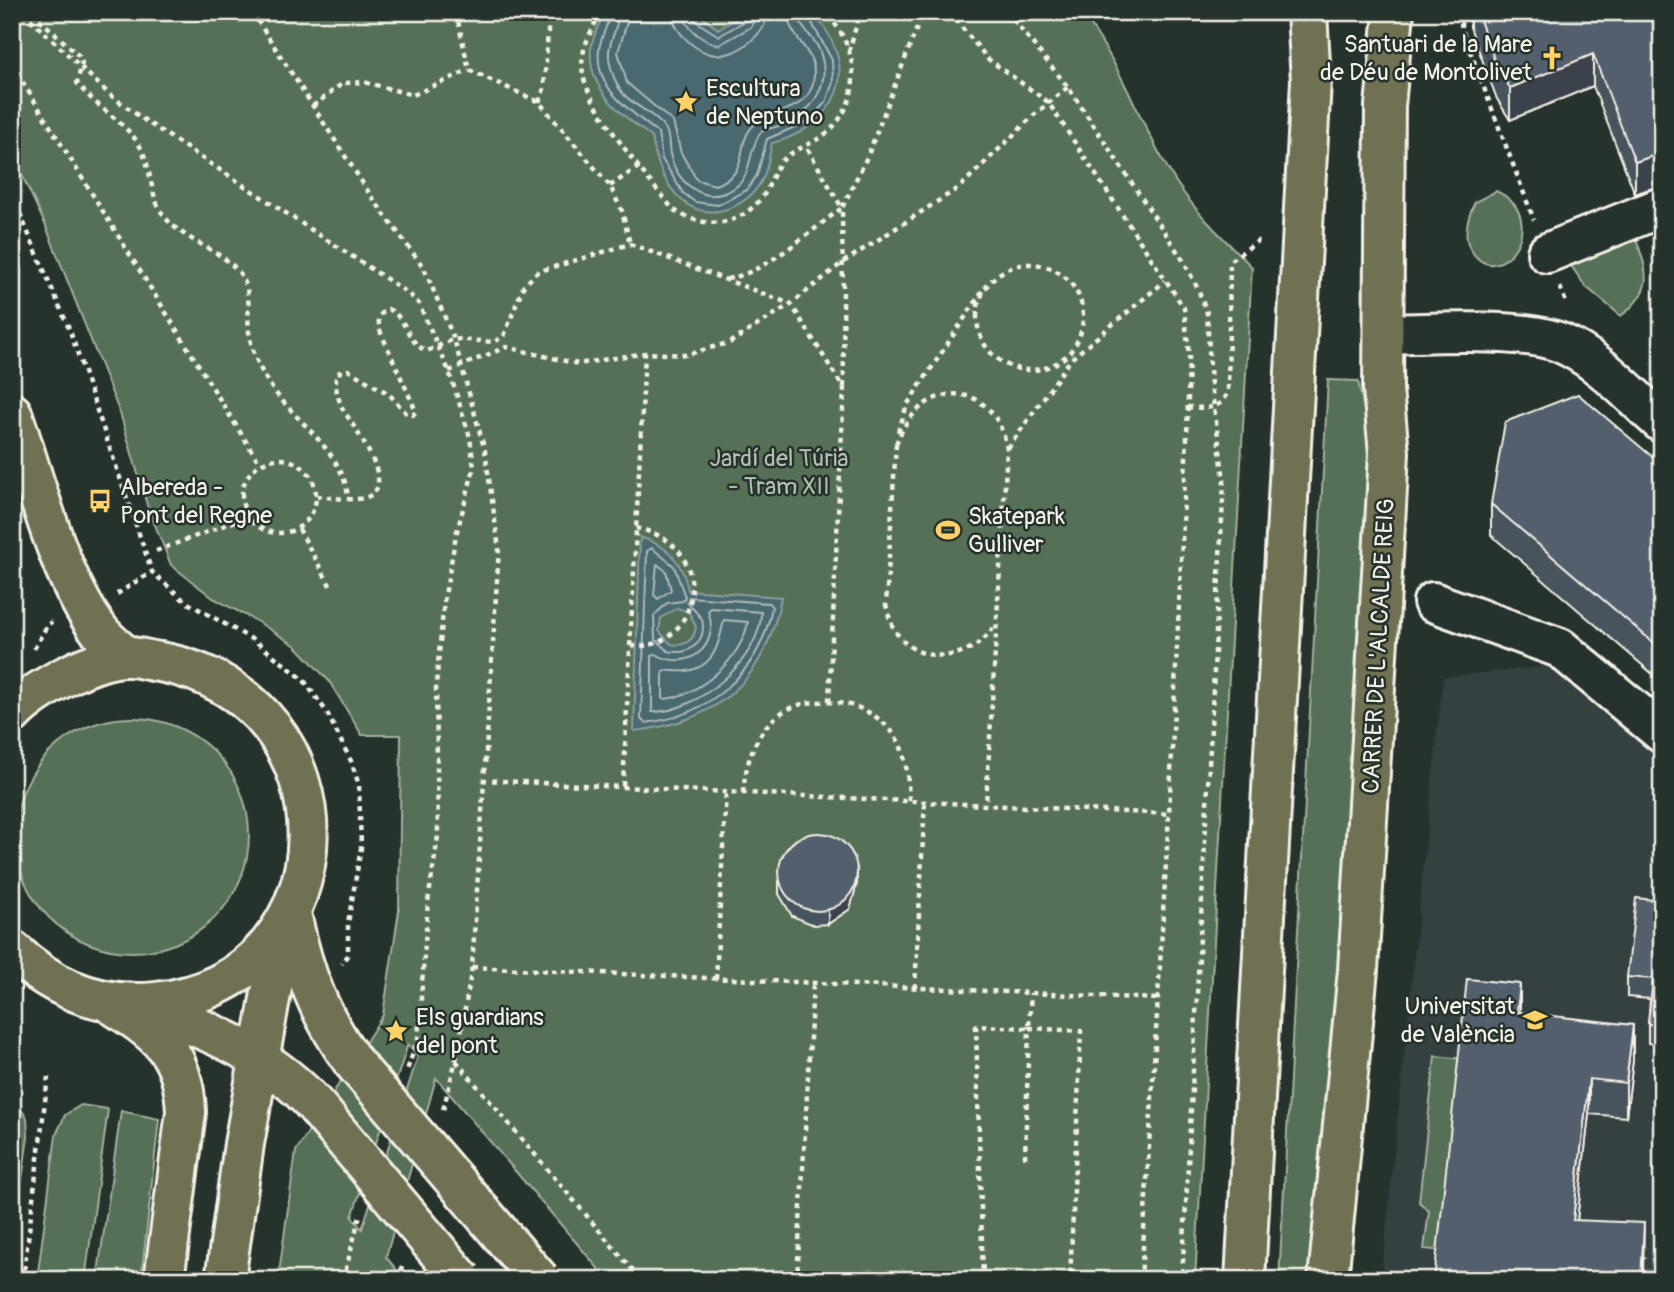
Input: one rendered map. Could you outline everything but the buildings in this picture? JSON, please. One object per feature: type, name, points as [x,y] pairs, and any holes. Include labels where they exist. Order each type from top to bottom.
[{"type":"main road","points":[[1245,1280],[1311,80],[1307,12]]},
{"type":"main road","name":"CARRER DE L'ALCALDE REIG","points":[[1328,1280],[1358,970],[1389,453],[1383,389],[1385,106],[1394,12]]},
{"type":"main road","points":[[12,413],[64,564],[99,632],[127,656]]},
{"type":"main road","points":[[12,714],[55,680],[127,656],[186,667],[231,688],[269,722],[296,765],[308,814],[307,864],[287,918],[244,1144],[225,1280]]},
{"type":"main road","points":[[122,1003],[179,999],[220,984],[255,958],[287,918]]},
{"type":"main road","points":[[287,918],[315,1001],[353,1062],[540,1280]]},
{"type":"main road","points":[[12,950],[54,983],[80,995],[122,1003],[207,1030],[260,1059],[297,1087],[321,1112],[462,1280]]},
{"type":"main road","points":[[122,1003],[170,1050],[185,1084],[186,1112],[164,1280]]},
{"type":"street","points":[[1547,253],[1662,207]]},
{"type":"street","points":[[1385,334],[1497,334],[1560,342],[1589,360],[1662,423]]},
{"type":"street","points":[[1433,602],[1560,648],[1662,733]]},
{"type":"path","points":[[23,12],[80,68],[147,122],[408,293],[419,304],[449,371],[470,437],[474,468],[456,535],[444,601],[436,685],[438,836],[428,902],[418,1039],[405,1078]]},
{"type":"path","points":[[32,12],[79,56],[77,83],[124,128],[144,152],[157,203],[164,216],[191,239],[227,260],[243,278],[248,291],[252,349],[264,376],[281,401],[330,454],[347,488],[348,498]]},
{"type":"path","points":[[252,12],[371,196],[424,268],[454,339],[485,451],[499,549],[472,967],[456,1060],[442,1112]]},
{"type":"path","points":[[456,12],[469,70]]},
{"type":"path","points":[[531,12],[549,17]]},
{"type":"path","points":[[549,17],[556,12]]},
{"type":"path","points":[[600,12],[587,34],[583,75],[593,100],[674,210],[690,220],[708,224],[732,222],[763,196],[780,162],[829,131],[845,112],[854,90],[853,65],[844,38],[825,12]]},
{"type":"path","points":[[849,52],[860,12]]},
{"type":"path","points":[[829,701],[844,389],[842,208],[868,155],[923,12]]},
{"type":"path","points":[[949,12],[988,59],[1048,102],[1184,308],[1189,356],[1169,814],[1141,1280]]},
{"type":"path","points":[[1007,12],[1068,87],[1183,260],[1207,313],[1214,408],[1224,480],[1182,1280]]},
{"type":"path","points":[[1462,12],[1461,27],[1567,306]]},
{"type":"path","points":[[539,102],[544,89],[549,17]]},
{"type":"path","points":[[12,65],[260,464]]},
{"type":"path","points":[[313,106],[343,83],[364,82],[413,95],[469,70],[539,102],[610,186],[622,211],[630,244]]},
{"type":"path","points":[[449,371],[506,347],[578,364],[645,352],[685,355],[711,350],[731,342],[791,304],[842,263],[960,187],[1048,102],[1068,87]]},
{"type":"path","points":[[806,146],[842,208]]},
{"type":"path","points":[[610,186],[640,166]]},
{"type":"path","points":[[12,195],[69,331],[152,572],[186,602],[255,641],[303,678],[326,711],[351,761],[359,785],[361,848],[348,923],[348,954],[346,961],[337,967]]},
{"type":"path","points":[[726,279],[742,277],[842,208]]},
{"type":"path","points":[[1187,407],[1214,408],[1223,402],[1228,393],[1230,261],[1259,240]]},
{"type":"path","points":[[317,496],[365,498],[372,494],[376,476],[364,440],[341,407],[337,373],[348,370],[389,394],[407,414],[413,415],[416,411],[414,401],[381,332],[378,320],[381,313],[388,309],[400,316],[421,348],[427,351],[454,339],[494,342],[504,336],[523,286],[537,272],[630,244],[791,304],[844,389]]},
{"type":"path","points":[[998,616],[987,638],[965,653],[947,656],[933,655],[914,647],[900,638],[890,623],[886,605],[896,444],[902,414],[907,405],[987,284],[1001,271],[1018,264],[1037,264],[1054,269],[1068,279],[1083,308],[1083,325],[1070,357],[1007,449]]},
{"type":"path","points":[[987,284],[978,300],[976,318],[979,336],[989,352],[1004,364],[1021,370],[1039,370],[1070,357],[1166,281]]},
{"type":"path","points":[[623,786],[634,646],[636,528],[645,352]]},
{"type":"path","points":[[896,444],[902,428],[922,404],[935,396],[952,395],[972,398],[999,418],[1007,449],[986,804]]},
{"type":"path","points":[[276,458],[300,466],[310,475],[317,496],[314,511],[299,529],[278,534],[267,532],[247,517],[241,492],[245,480],[260,464],[276,458]]},
{"type":"path","points":[[156,551],[247,517]]},
{"type":"path","points":[[634,646],[663,638],[680,624],[688,611],[693,590],[691,572],[677,548],[654,531],[636,528]]},
{"type":"path","points":[[299,529],[332,589]]},
{"type":"path","points":[[126,590],[152,572]]},
{"type":"path","points":[[30,654],[48,624]]},
{"type":"path","points":[[743,793],[745,775],[763,729],[778,714],[795,704],[829,701],[862,708],[894,734],[902,751],[909,801]]},
{"type":"path","points":[[482,780],[1169,814]]},
{"type":"path","points":[[716,979],[726,791]]},
{"type":"path","points":[[915,988],[925,801]]},
{"type":"path","points":[[472,967],[1159,999]]},
{"type":"path","points":[[797,1280],[814,983]]},
{"type":"path","points":[[1025,1158],[1031,993]]},
{"type":"path","points":[[983,1280],[976,1026],[1081,1031],[1070,1280]]},
{"type":"path","points":[[456,1060],[640,1280]]},
{"type":"path","points":[[12,1070],[23,1073]]},
{"type":"path","points":[[23,1280],[48,1077]]},
{"type":"path","points":[[343,1280],[362,1210]]},
{"type":"path","points":[[398,1280],[405,1254]]},
{"type":"shaded area","name":"Universitat de València","points":[[1550,666],[1662,760],[1662,1280],[1381,1280],[1443,677]]},
{"type":"green space","name":"Jardí del Túria - Tram XII","points":[[12,12],[1081,12],[1109,54],[1163,161],[1184,194],[1252,267],[1195,1280],[608,1280],[436,1078],[386,1257],[405,1280],[278,1280],[296,1151],[383,1015],[399,911],[401,735],[362,735],[329,681],[296,646],[213,598],[171,565],[147,505],[121,416],[45,224],[12,154]],"holes":[[[408,1044],[418,1056],[362,1229],[352,1217]]]},
{"type":"green space","points":[[1496,191],[1513,203],[1520,218],[1521,233],[1516,247],[1507,258],[1495,264],[1482,262],[1471,250],[1466,232],[1475,202]]},
{"type":"green space","points":[[1635,236],[1646,280],[1639,297],[1621,316],[1585,286],[1570,264]]},
{"type":"green space","points":[[1328,380],[1358,381],[1366,418],[1370,468],[1332,1058],[1307,1280],[1279,1280]]},
{"type":"green space","points":[[132,718],[177,727],[215,752],[240,790],[249,835],[240,880],[215,918],[177,943],[132,952],[87,943],[49,918],[24,880],[15,835],[24,790],[49,752],[87,727]]},
{"type":"green space","points":[[1435,1056],[1462,1059],[1441,1251],[1424,1249],[1429,1211],[1419,1202]]},
{"type":"green space","points":[[12,1096],[27,1118],[28,1137],[12,1251]]},
{"type":"green space","points":[[81,1105],[108,1109],[85,1280],[37,1280],[56,1135],[65,1115]]},
{"type":"green space","points":[[121,1111],[159,1119],[141,1280],[97,1280]]},
{"type":"water","points":[[604,12],[695,12],[718,29],[749,12],[808,12],[824,27],[834,46],[839,64],[835,95],[817,120],[788,138],[772,143],[764,176],[749,197],[730,208],[699,210],[686,204],[667,182],[652,137],[619,111],[601,90],[591,64],[591,49]]},
{"type":"water","points":[[640,537],[666,550],[678,562],[688,590],[781,597],[764,652],[750,674],[733,692],[713,707],[690,718],[634,731]],"holes":[[[677,608],[689,612],[696,627],[693,636],[685,644],[671,644],[659,631],[661,618]]]},
{"type":"place","name":"Santuari de la Mare de Déu de Montolivet","points":[[1552,58]]},
{"type":"place","name":"Escultura de Neptuno","points":[[686,102]]},
{"type":"place","name":"Albereda - Pont del Regne","points":[[100,501]]},
{"type":"place","name":"Skatepark Gulliver","points":[[948,530]]},
{"type":"place","name":"Universitat de València","points":[[1535,1020]]},
{"type":"place","name":"Els guardians del pont","points":[[396,1031]]}]
